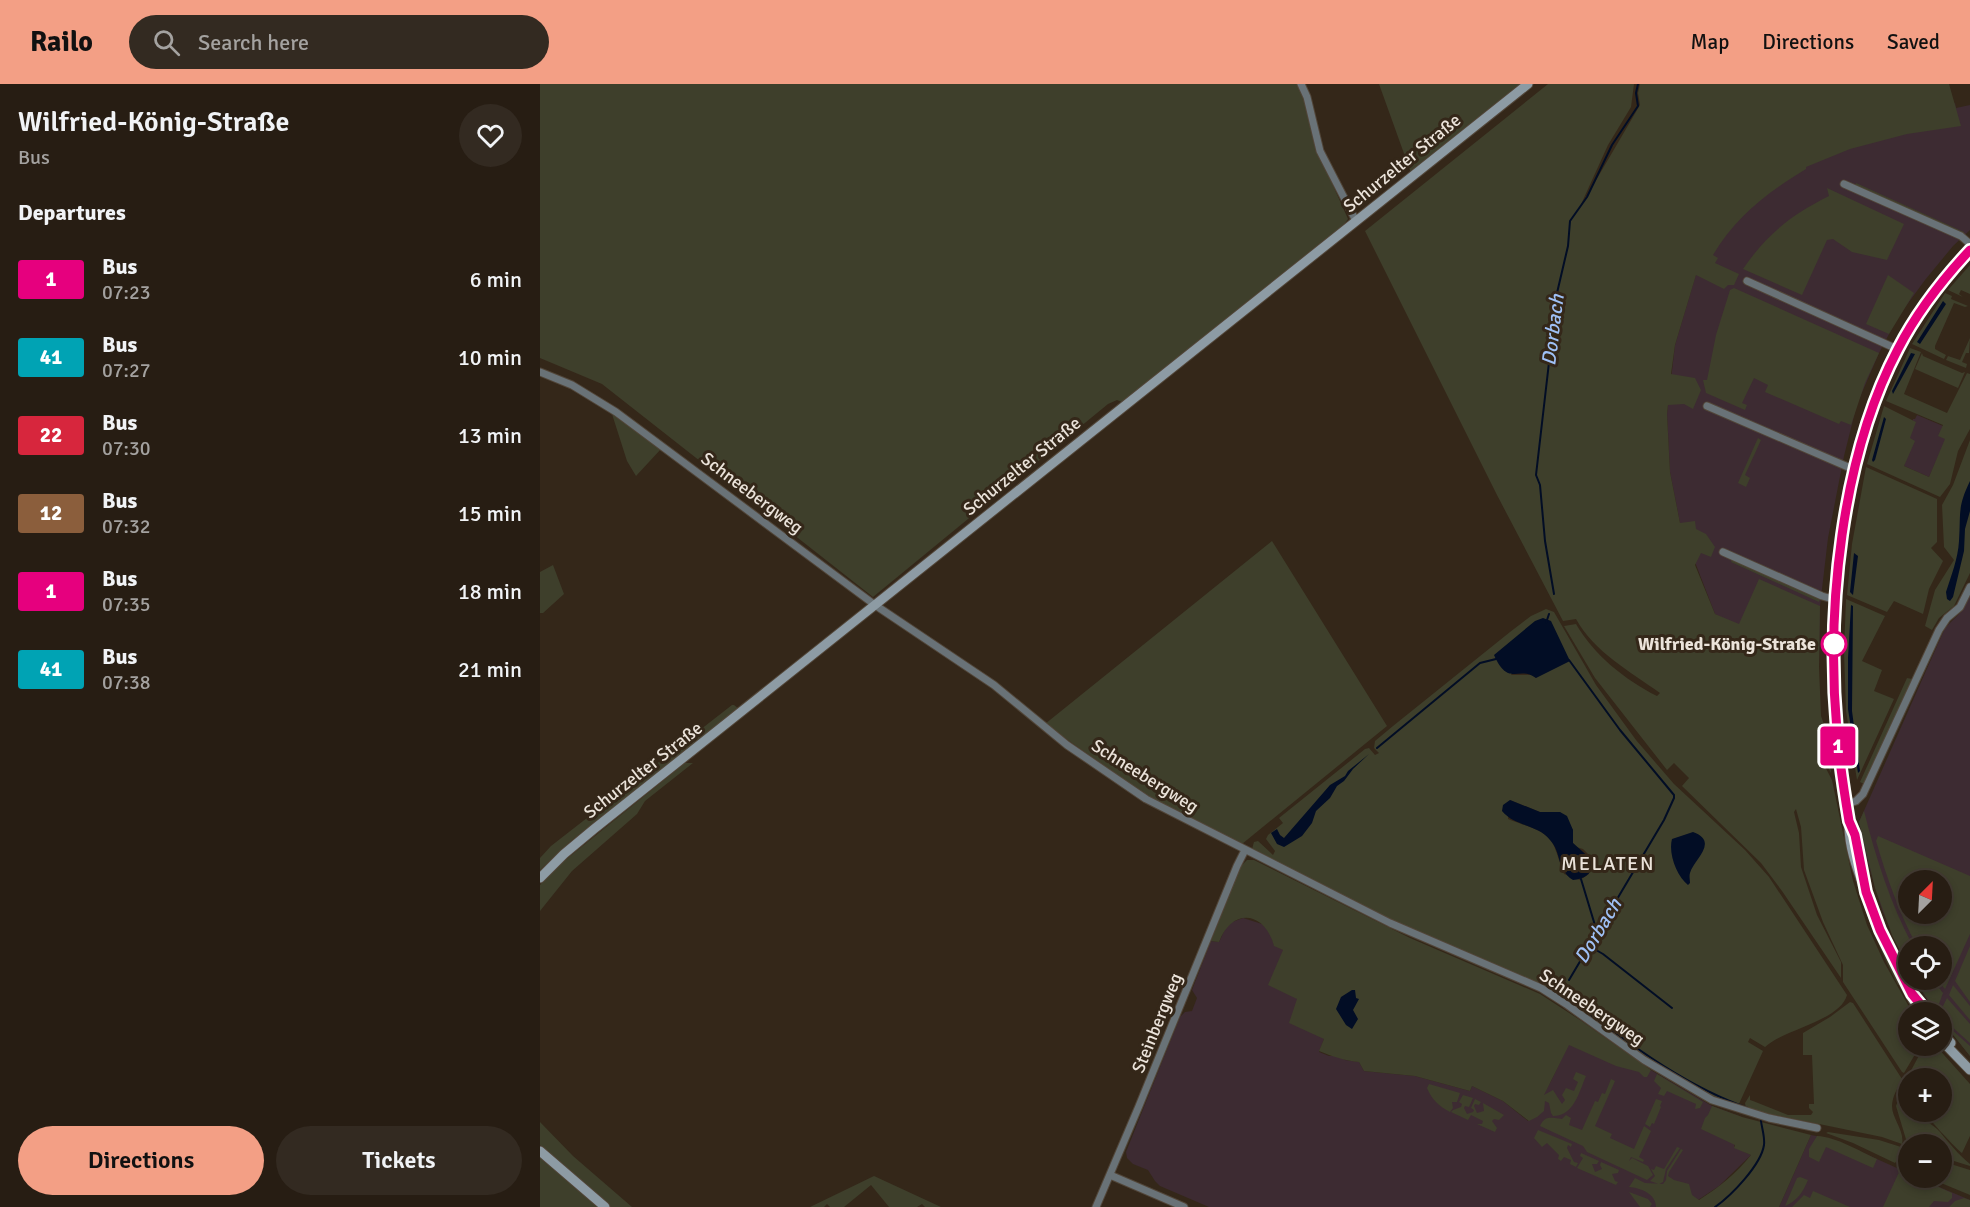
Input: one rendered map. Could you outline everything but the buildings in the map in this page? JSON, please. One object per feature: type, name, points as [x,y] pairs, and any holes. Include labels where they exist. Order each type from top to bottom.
[{"type":"street","points":[[1301,84],[1307,97],[1320,151],[1356,221]]},
{"type":"street","name":"Schurzelter Straße","points":[[540,878],[587,835],[1528,84]]},
{"type":"street","points":[[1844,184],[1961,236],[1970,244]]},
{"type":"street","points":[[1916,1002],[1888,948],[1866,892],[1855,835],[1849,821],[1836,715],[1834,645],[1836,600],[1845,518],[1855,470],[1873,406],[1897,349],[1915,319],[1941,282],[1970,250]]},
{"type":"street","points":[[1747,281],[1897,349]]},
{"type":"street","name":"Schneebergweg","points":[[540,372],[572,385],[616,412],[875,606],[994,685],[1067,745],[1146,799],[1390,923],[1541,988],[1644,1060],[1712,1100],[1769,1118],[1817,1128]]},
{"type":"street","points":[[1707,406],[1855,470]]},
{"type":"street","points":[[1723,552],[1836,600]]},
{"type":"street","points":[[1846,804],[1856,801],[1863,794],[1939,630],[1947,618],[1960,608],[1970,587]]},
{"type":"street","name":"Steinbergweg","points":[[1096,1207],[1245,850]]},
{"type":"street","points":[[1912,994],[1919,1002]]},
{"type":"street","points":[[1952,1045],[1959,1058]]},
{"type":"street","points":[[1952,1053],[1970,1070]]},
{"type":"street","points":[[540,1151],[605,1207]]},
{"type":"street","points":[[1110,1175],[1184,1207]]},
{"type":"shaded area","points":[[1955,103],[1956,108],[1970,105],[1970,230],[1953,246],[1898,317],[1879,353],[1857,404],[1828,538],[1820,606],[1819,667],[1715,614],[1680,523],[1670,472],[1667,414],[1675,345],[1697,271],[1737,211],[1802,161]]},
{"type":"shaded area","points":[[1917,415],[1943,426],[1946,439],[1929,477],[1904,466],[1913,419]]},
{"type":"shaded area","points":[[1970,595],[1970,1056],[1952,1033],[1952,1002],[1929,1002],[1921,990],[1952,990],[1952,936],[1898,936],[1898,945],[1882,910],[1859,822],[1945,628],[1961,612]]},
{"type":"shaded area","points":[[1243,918],[1262,924],[1270,930],[1274,945],[1283,950],[1297,999],[1324,1039],[1319,1052],[1359,1062],[1364,1071],[1415,1076],[1470,1091],[1472,1086],[1503,1101],[1528,1121],[1551,1081],[1580,1020],[1649,1069],[1712,1106],[1742,1117],[1734,1147],[1751,1155],[1719,1186],[1698,1200],[1657,1207],[1209,1207],[1160,1186],[1148,1170],[1133,1164],[1127,1158],[1126,1152],[1180,1017],[1185,1012],[1192,1011],[1197,998],[1192,990],[1211,941],[1219,942],[1226,927]]},
{"type":"shaded area","points":[[1811,1135],[1848,1146],[1898,1168],[1898,1188],[1942,1188],[1970,1200],[1970,1207],[1779,1207]]},
{"type":"green space","points":[[540,84],[1298,84],[1304,94],[1318,152],[1348,219],[1342,227],[1124,403],[1117,400],[1108,404],[873,597],[602,384],[540,358]]},
{"type":"green space","points":[[1379,84],[1520,84],[1411,173]]},
{"type":"green space","points":[[1548,84],[1634,84],[1631,107],[1608,145],[1578,211],[1640,105],[1638,93],[1640,84],[1949,84],[1961,126],[1907,134],[1850,149],[1806,167],[1754,206],[1732,228],[1713,255],[1718,258],[1715,263],[1739,274],[1734,285],[1728,285],[1724,289],[1696,275],[1675,345],[1671,374],[1695,378],[1701,390],[1693,409],[1684,404],[1668,405],[1667,414],[1670,472],[1680,523],[1695,521],[1696,529],[1706,534],[1715,547],[1711,557],[1701,553],[1695,565],[1715,614],[1739,624],[1759,579],[1820,606],[1821,716],[1827,733],[1831,773],[1821,754],[1819,755],[1832,780],[1853,881],[1867,925],[1898,990],[1906,1002],[1898,1002],[1898,1056],[1914,1056],[1907,1068],[1899,1068],[1843,982],[1843,965],[1823,922],[1804,870],[1801,827],[1796,809],[1794,812],[1799,833],[1801,867],[1817,915],[1841,962],[1841,978],[1761,863],[1682,786],[1689,778],[1674,763],[1667,770],[1595,678],[1564,626],[1576,624],[1611,666],[1645,690],[1657,696],[1660,693],[1603,651],[1593,642],[1576,619],[1563,621],[1497,495],[1365,231]]},
{"type":"green space","points":[[1856,183],[1964,232],[1963,234],[1855,186]]},
{"type":"green space","points":[[1827,188],[1904,224],[1887,260],[1852,252],[1833,239],[1827,240],[1802,295],[1743,269],[1781,226],[1829,196]]},
{"type":"green space","points":[[1970,265],[1970,294],[1961,290],[1959,294],[1963,297],[1948,290]]},
{"type":"green space","points":[[1888,275],[1914,293],[1889,334],[1866,324]]},
{"type":"green space","points":[[1734,288],[1879,353],[1865,383],[1851,425],[1841,421],[1839,424],[1765,392],[1768,385],[1754,378],[1742,403],[1747,405],[1745,410],[1706,393],[1703,380],[1707,380],[1716,335],[1730,290]]},
{"type":"green space","points":[[1945,293],[1952,296],[1951,299],[1968,306],[1954,303],[1935,346],[1935,349],[1946,355],[1944,359],[1912,344]]},
{"type":"green space","points":[[1970,338],[1969,353],[1966,353],[1962,362],[1967,364],[1966,368],[1946,360],[1948,356],[1960,360]]},
{"type":"green space","points":[[1910,348],[1921,352],[1904,394],[1947,413],[1967,373],[1970,374],[1970,429],[1958,451],[1950,484],[1940,497],[1867,464],[1884,406],[1916,422],[1910,438],[1915,441],[1904,466],[1929,477],[1945,439],[1938,436],[1943,425],[1886,401]]},
{"type":"green space","points":[[1922,353],[1923,356],[1962,373],[1965,372],[1958,388],[1915,369]]},
{"type":"green space","points":[[612,414],[661,449],[636,476],[627,461]]},
{"type":"green space","points":[[1758,438],[1761,440],[1745,475],[1750,478],[1746,487],[1738,483]]},
{"type":"green space","points":[[1970,440],[1970,573],[1954,606],[1939,618],[1932,630],[1925,626],[1935,590],[1954,560],[1944,547],[1942,505],[1953,485]]},
{"type":"green space","points":[[1866,467],[1937,499],[1937,542],[1931,548],[1943,561],[1929,589],[1923,614],[1894,601],[1887,612],[1847,595],[1852,544]]},
{"type":"green space","points":[[1272,541],[1387,726],[1242,844],[1149,797],[1045,724]]},
{"type":"green space","points":[[1732,560],[1820,599],[1819,602],[1731,562]]},
{"type":"green space","points":[[553,565],[564,594],[543,613],[540,613],[540,572]]},
{"type":"green space","points":[[1846,599],[1885,616],[1862,661],[1882,670],[1874,691],[1894,699],[1857,780],[1846,711],[1844,651]]},
{"type":"green space","points":[[1546,609],[1554,612],[1596,685],[1636,740],[1674,784],[1745,850],[1769,877],[1847,995],[1834,1012],[1765,1047],[1750,1038],[1748,1042],[1763,1051],[1738,1106],[1713,1096],[1665,1069],[1552,991],[1553,988],[1564,986],[1565,983],[1558,982],[1543,986],[1394,921],[1252,849],[1254,842],[1258,841],[1273,855],[1275,851],[1266,839],[1283,823],[1279,818],[1365,749],[1369,748],[1375,755],[1379,753],[1374,748],[1375,741],[1531,616]],"holes":[[[1545,620],[1551,621],[1536,678],[1532,675],[1511,675]],[[1510,800],[1540,812],[1560,812],[1573,830],[1573,843],[1589,855],[1589,874],[1580,880],[1564,874],[1551,840],[1541,832],[1508,819]]]},
{"type":"green space","points":[[1907,678],[1912,679],[1864,784],[1860,782]]},
{"type":"green space","points":[[732,705],[739,709],[571,841],[540,870],[540,858],[551,846]]},
{"type":"green space","points":[[685,763],[693,763],[645,801],[637,814],[572,871],[540,911],[540,885],[553,870]]},
{"type":"green space","points":[[1836,784],[1860,887],[1877,936],[1898,980],[1898,985],[1866,912],[1851,863]]},
{"type":"green space","points":[[1864,811],[1884,880],[1898,915],[1898,924],[1902,924],[1908,936],[1898,936],[1898,947],[1875,888],[1859,822]]},
{"type":"green space","points":[[1878,836],[1970,876],[1970,934],[1952,974],[1952,936],[1912,936],[1906,924],[1952,924],[1952,870],[1898,870],[1898,904],[1876,841]]},
{"type":"green space","points":[[1577,855],[1585,863],[1577,871],[1569,863]]},
{"type":"green space","points":[[1247,860],[1254,860],[1410,938],[1540,994],[1651,1070],[1647,1077],[1644,1077],[1639,1072],[1616,1066],[1569,1045],[1544,1095],[1553,1090],[1562,1104],[1565,1100],[1562,1095],[1566,1088],[1574,1091],[1578,1082],[1573,1079],[1576,1072],[1586,1076],[1575,1102],[1566,1112],[1553,1116],[1549,1103],[1545,1101],[1544,1111],[1529,1121],[1503,1101],[1472,1086],[1470,1091],[1415,1076],[1364,1071],[1359,1062],[1319,1051],[1324,1039],[1289,1023],[1297,999],[1268,985],[1283,950],[1274,946],[1270,934],[1263,926],[1256,920],[1240,919],[1232,923],[1219,942],[1211,941],[1241,866]]},
{"type":"green space","points":[[1970,946],[1970,1002],[1955,981]]},
{"type":"green space","points":[[1953,985],[1970,1006],[1970,1020],[1949,995]]},
{"type":"green space","points":[[1922,990],[1941,990],[1943,993],[1940,1002],[1929,1002]]},
{"type":"green space","points":[[1850,1002],[1853,1003],[1898,1073],[1898,1088],[1892,1106],[1902,1134],[1898,1134],[1898,1143],[1882,1137],[1746,1109],[1745,1103],[1750,1095],[1750,1100],[1788,1115],[1811,1115],[1813,1112],[1809,1104],[1814,1104],[1812,1055],[1803,1055],[1803,1033]]},
{"type":"green space","points":[[1952,1004],[1970,1024],[1970,1043],[1952,1027]]},
{"type":"green space","points":[[1952,1030],[1970,1046],[1970,1056],[1952,1034]]},
{"type":"green space","points":[[1919,1056],[1945,1056],[1970,1084],[1970,1136],[1962,1153],[1952,1144],[1952,1134],[1943,1134],[1933,1122],[1952,1122],[1952,1068],[1912,1068]]},
{"type":"green space","points":[[1657,1074],[1703,1102],[1700,1108],[1695,1109],[1696,1104],[1667,1091],[1664,1096],[1658,1094],[1661,1088],[1654,1081]]},
{"type":"green space","points":[[1611,1079],[1615,1081],[1595,1126],[1612,1134],[1610,1138],[1634,1149],[1644,1126],[1651,1131],[1639,1157],[1644,1160],[1643,1162],[1631,1157],[1629,1161],[1632,1158],[1648,1166],[1653,1175],[1647,1180],[1587,1152],[1583,1146],[1540,1126],[1547,1119],[1562,1119],[1566,1115],[1571,1118],[1569,1125],[1582,1130],[1595,1101],[1598,1102],[1602,1093],[1605,1094]]},
{"type":"green space","points":[[1429,1084],[1460,1093],[1457,1102],[1452,1102],[1453,1108],[1450,1112],[1434,1099],[1427,1088]]},
{"type":"green space","points":[[1463,1095],[1473,1098],[1469,1107],[1464,1108],[1467,1114],[1473,1112],[1471,1108],[1475,1099],[1481,1102],[1474,1106],[1477,1113],[1484,1111],[1483,1103],[1504,1115],[1499,1120],[1492,1121],[1497,1128],[1495,1132],[1477,1124],[1482,1124],[1483,1121],[1471,1115],[1468,1120],[1451,1112],[1461,1107],[1462,1104],[1459,1102]]},
{"type":"green space","points":[[1656,1099],[1662,1101],[1661,1107],[1654,1124],[1652,1123],[1650,1127],[1645,1124]]},
{"type":"green space","points":[[1712,1106],[1742,1117],[1811,1135],[1779,1207],[1656,1207],[1651,1195],[1647,1192],[1629,1187],[1635,1178],[1645,1183],[1663,1184],[1667,1171],[1681,1149],[1683,1150],[1668,1176],[1689,1184],[1692,1195],[1699,1200],[1740,1168],[1751,1155],[1701,1129]]},
{"type":"green space","points":[[540,1122],[573,1156],[632,1207],[610,1207],[540,1145]]},
{"type":"green space","points":[[1901,1122],[1928,1122],[1942,1134],[1904,1134]]},
{"type":"green space","points":[[1538,1130],[1572,1144],[1567,1148],[1574,1162],[1578,1163],[1576,1167],[1570,1164],[1571,1160],[1564,1157],[1561,1161],[1558,1159],[1559,1155],[1547,1143],[1542,1147],[1534,1138]]},
{"type":"green space","points":[[1826,1133],[1879,1140],[1898,1146],[1898,1159],[1895,1163]]},
{"type":"green space","points":[[1817,1136],[1840,1142],[1877,1159],[1873,1168],[1826,1147],[1819,1162],[1809,1157],[1809,1149]]},
{"type":"green space","points":[[1952,1146],[1970,1164],[1970,1166],[1952,1160]]},
{"type":"green space","points":[[1677,1147],[1680,1148],[1666,1169],[1663,1182],[1659,1184],[1650,1181],[1655,1176],[1651,1169],[1654,1170],[1656,1166],[1664,1169]]},
{"type":"green space","points":[[1581,1153],[1599,1161],[1597,1164],[1592,1164],[1595,1172],[1602,1169],[1601,1162],[1619,1170],[1618,1173],[1612,1174],[1618,1182],[1616,1185],[1577,1168],[1583,1158],[1580,1156]]},
{"type":"green space","points":[[540,1157],[543,1160],[599,1207],[540,1207]]},
{"type":"green space","points":[[1952,1164],[1970,1170],[1970,1195],[1952,1188]]},
{"type":"green space","points":[[1898,1174],[1898,1188],[1941,1188],[1952,1193],[1952,1198],[1948,1202],[1934,1201],[1929,1207],[1883,1207]]},
{"type":"green space","points":[[874,1176],[941,1207],[925,1207],[922,1204],[917,1207],[889,1207],[871,1185],[844,1207],[830,1207],[827,1204],[824,1207],[810,1207]]},
{"type":"green space","points":[[1797,1178],[1808,1180],[1804,1188],[1796,1199],[1785,1206]]},
{"type":"green space","points":[[1813,1191],[1850,1207],[1792,1207],[1804,1195],[1810,1198]]},
{"type":"green space","points":[[1629,1192],[1648,1199],[1652,1204],[1650,1207],[1640,1207]]},
{"type":"green space","points":[[1964,1198],[1970,1200],[1970,1207],[1949,1207],[1955,1201]]},
{"type":"water","points":[[1943,301],[1946,304],[1920,344],[1917,342]]},
{"type":"water","points":[[1911,353],[1915,354],[1893,394],[1892,391]]},
{"type":"water","points":[[1884,417],[1886,419],[1873,462],[1872,460]]},
{"type":"water","points":[[1970,481],[1970,511],[1965,529],[1964,551],[1953,597],[1950,601],[1947,599],[1946,592],[1957,554],[1961,504]]},
{"type":"water","points":[[1854,553],[1858,556],[1853,595],[1850,592]]},
{"type":"water","points":[[1851,605],[1853,606],[1852,711],[1860,771],[1858,773],[1848,709]]},
{"type":"water","points":[[1543,618],[1551,621],[1570,661],[1536,678],[1504,671],[1494,655],[1535,621]]},
{"type":"water","points":[[1369,754],[1316,811],[1312,823],[1302,836],[1284,847],[1277,844],[1271,833],[1277,829],[1284,838],[1330,785],[1345,776]]},
{"type":"water","points":[[1510,800],[1540,812],[1560,812],[1567,816],[1573,830],[1573,843],[1592,860],[1590,872],[1585,877],[1573,880],[1561,866],[1550,840],[1539,831],[1507,816],[1502,811],[1503,805]],"holes":[[[1577,855],[1585,860],[1585,866],[1578,871],[1571,870],[1572,857]]]},
{"type":"water","points":[[1693,832],[1701,836],[1705,846],[1692,868],[1688,885],[1674,864],[1671,845],[1672,839]]},
{"type":"water","points":[[1355,990],[1356,998],[1359,999],[1353,1010],[1358,1019],[1352,1029],[1346,1025],[1336,1009],[1341,997]]},
{"type":"waterway","name":"Dorbach","points":[[1554,594],[1545,541],[1540,485],[1536,475],[1557,293],[1568,246],[1570,221],[1587,197],[1612,145],[1638,106],[1636,93],[1638,84]]},
{"type":"waterway","name":"Dorbach","points":[[1546,623],[1549,614]]},
{"type":"waterway","points":[[1377,748],[1480,663],[1496,659]]},
{"type":"waterway","name":"Dorbach","points":[[1569,660],[1620,730],[1674,795],[1674,798],[1664,820],[1569,980]]},
{"type":"waterway","points":[[1581,879],[1597,932]]},
{"type":"waterway","points":[[1589,946],[1603,954],[1672,1008]]},
{"type":"waterway","name":"Dorbach","points":[[1564,988],[1562,994],[1651,1058],[1698,1086],[1748,1108]]},
{"type":"waterway","name":"Dorbach","points":[[1715,1207],[1737,1188],[1762,1153],[1764,1136],[1761,1121]]},
{"type":"bus line","name":"1","points":[[1919,1002],[1892,958],[1880,930],[1866,892],[1855,835],[1849,821],[1842,779],[1836,715],[1834,671],[1836,600],[1845,518],[1863,438],[1875,400],[1892,361],[1915,319],[1941,282],[1970,250]]},
{"type":"place","name":"Wilfried-König-Straße","points":[[1834,644]]},
{"type":"district","name":"MELATEN","points":[[1608,863]]}]
